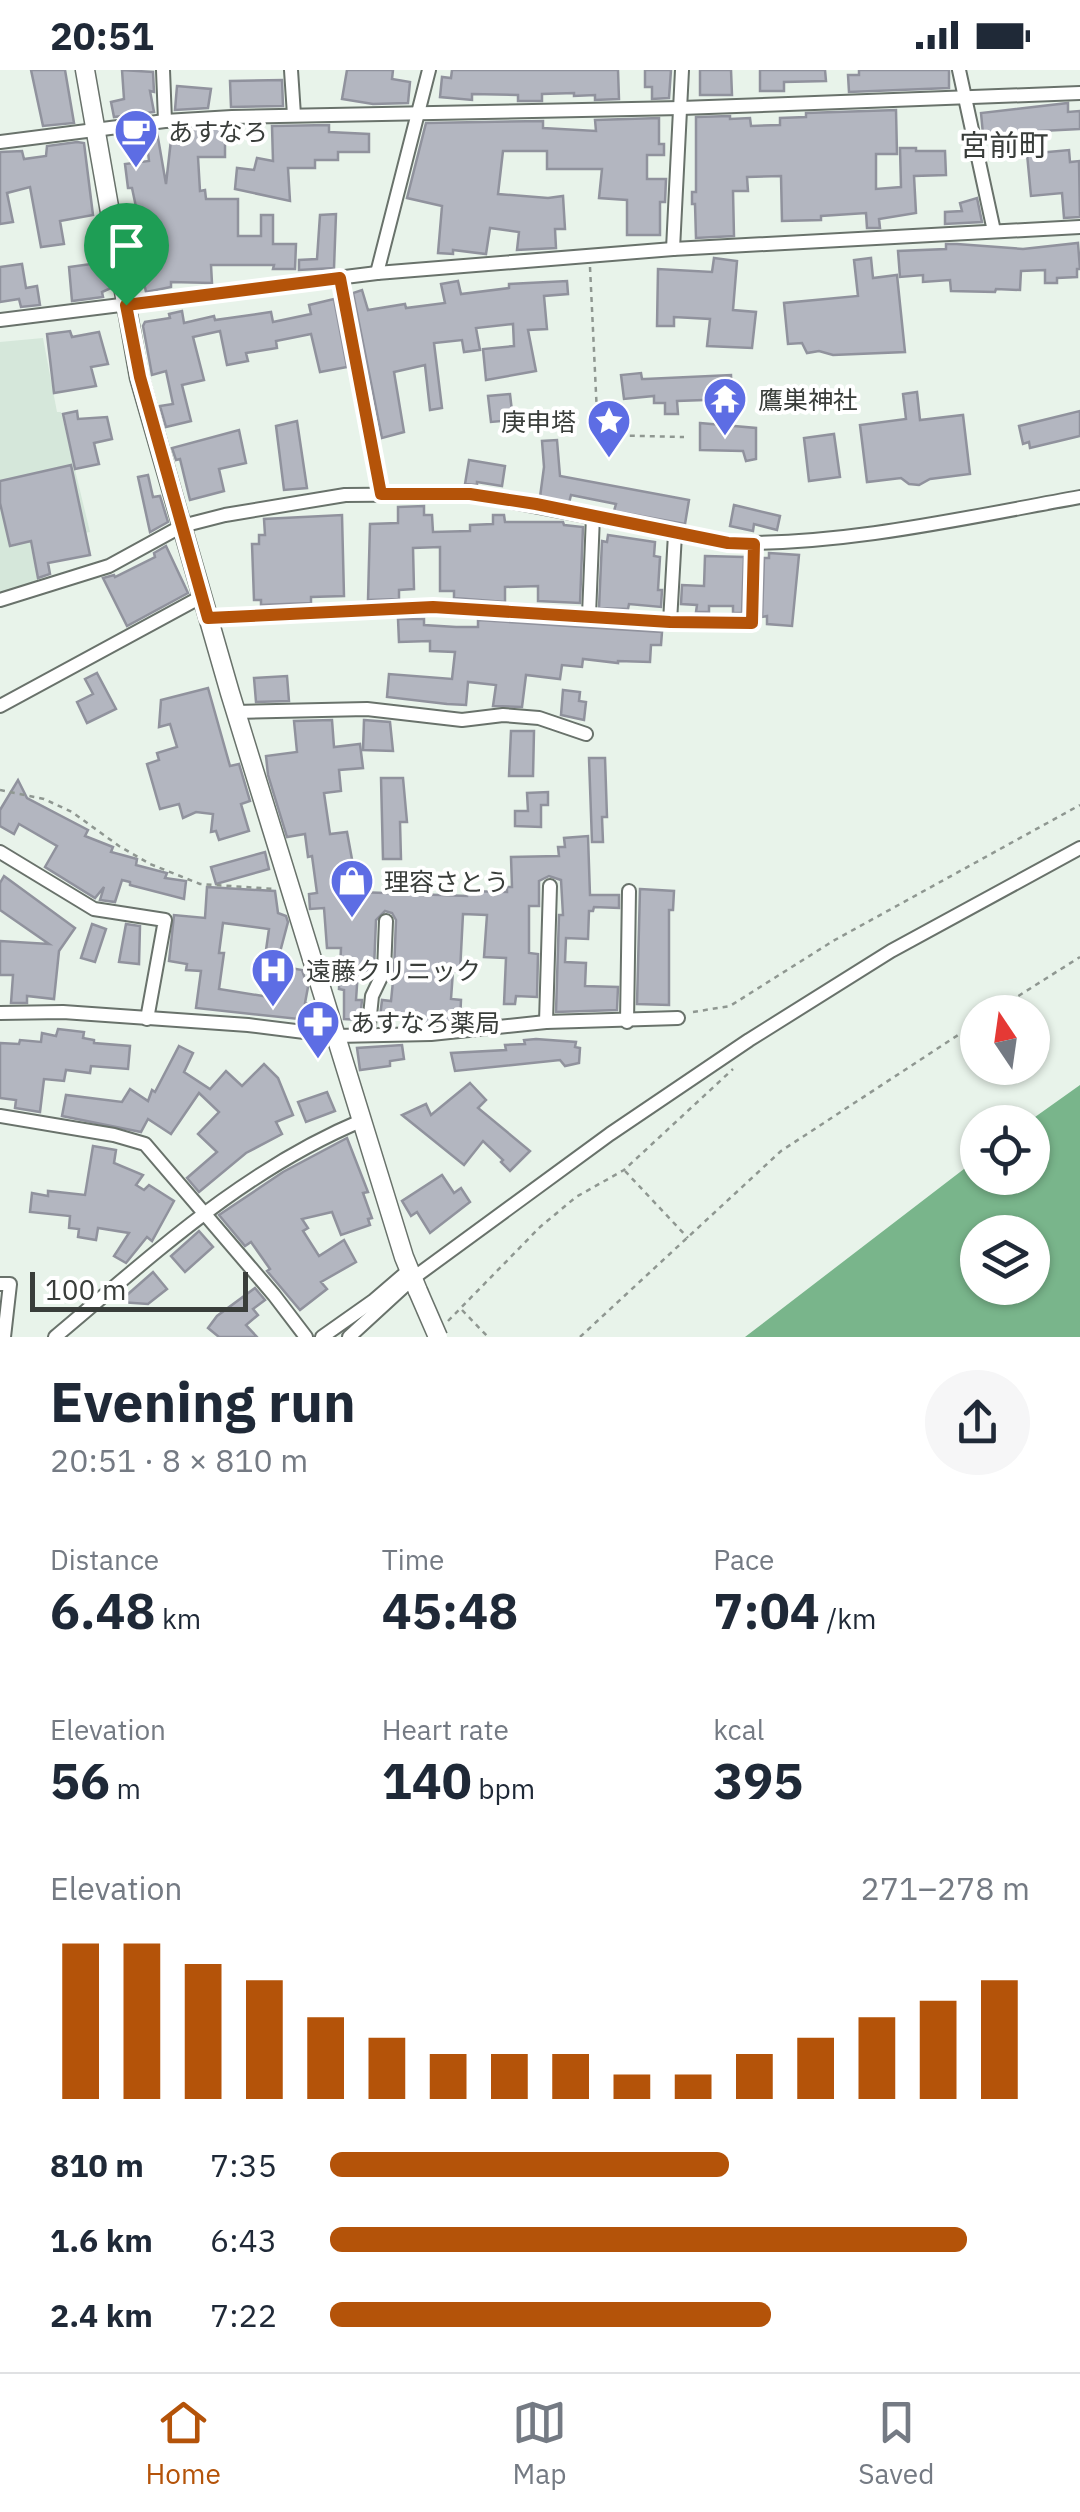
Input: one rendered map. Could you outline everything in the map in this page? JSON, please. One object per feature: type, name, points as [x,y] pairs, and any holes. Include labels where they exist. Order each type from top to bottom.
[{"type":"street","points":[[84,70],[140,377],[201,596],[412,1280],[439,1333]]},
{"type":"street","points":[[163,70],[165,121]]},
{"type":"street","points":[[291,70],[294,115]]},
{"type":"street","points":[[376,273],[429,70]]},
{"type":"street","points":[[673,249],[682,70]]},
{"type":"street","points":[[959,70],[994,232]]},
{"type":"street","points":[[0,142],[165,121],[294,115],[681,108],[1080,93]]},
{"type":"street","points":[[0,320],[376,273],[673,249],[1080,227]]},
{"type":"street","points":[[340,278],[381,494]]},
{"type":"street","points":[[0,600],[110,566],[182,526],[345,495],[470,494],[675,534],[754,544],[873,535],[1080,497]]},
{"type":"street","points":[[590,615],[592,516]]},
{"type":"street","points":[[670,622],[675,534]]},
{"type":"street","points":[[208,618],[433,607],[670,622],[752,623],[754,544]]},
{"type":"street","points":[[0,706],[201,596]]},
{"type":"street","points":[[236,712],[367,709],[462,720],[539,718],[586,734]]},
{"type":"street","points":[[349,1337],[412,1280],[610,1134],[748,1040],[890,951],[1080,848]]},
{"type":"street","points":[[0,852],[94,909],[164,920],[147,1019]]},
{"type":"street","points":[[546,1022],[550,886]]},
{"type":"street","points":[[627,1022],[630,891]]},
{"type":"street","points":[[368,1035],[372,996],[384,971],[386,921]]},
{"type":"street","points":[[0,1013],[64,1012],[336,1036],[678,1018]]},
{"type":"street","points":[[0,1116],[145,1144],[306,1337]]},
{"type":"street","points":[[55,1337],[204,1212],[311,1142],[363,1120]]},
{"type":"street","points":[[322,1337],[412,1280]]},
{"type":"street","points":[[0,1284],[10,1284],[4,1337]]},
{"type":"path","points":[[590,256],[598,435],[684,437]]},
{"type":"path","points":[[0,790],[44,798],[150,864],[200,884],[292,891]]},
{"type":"path","points":[[678,1018],[686,1012],[730,1006],[834,941],[1080,804]]},
{"type":"path","points":[[1020,995],[1080,957]]},
{"type":"path","points":[[580,1337],[781,1151],[960,1034]]},
{"type":"path","points":[[439,1333],[540,1227],[576,1197],[624,1170],[742,1060],[748,1040]]},
{"type":"path","points":[[624,1170],[688,1238]]},
{"type":"path","points":[[460,1309],[488,1337]]},
{"type":"shaded area","points":[[43,338],[57,412],[61,412],[90,532],[30,543],[39,586],[0,597],[0,342]]},
{"type":"shaded area","points":[[1080,1085],[1080,1337],[745,1337],[960,1172],[960,1195],[1050,1195],[1050,1106]]},
{"type":"building","points":[[31,70],[65,70],[74,123],[43,126]]},
{"type":"building","points":[[122,70],[153,72],[154,92],[150,91],[154,112],[114,117],[111,102],[124,99]]},
{"type":"building","points":[[347,70],[393,70],[392,79],[410,82],[408,103],[373,104],[342,99]]},
{"type":"building","points":[[452,70],[618,70],[619,99],[595,100],[595,95],[574,93],[542,94],[542,101],[518,101],[518,95],[472,94],[472,100],[440,97],[442,77],[451,78]]},
{"type":"building","points":[[645,70],[671,70],[669,98],[652,99],[652,87],[645,87]]},
{"type":"building","points":[[700,70],[731,70],[732,95],[700,95]]},
{"type":"building","points":[[760,70],[825,70],[826,81],[784,82],[784,91],[760,91]]},
{"type":"building","points":[[859,70],[949,70],[949,88],[849,92],[848,75],[859,75]]},
{"type":"building","points":[[282,80],[283,106],[231,107],[230,81]]},
{"type":"building","points":[[177,86],[211,89],[208,108],[175,110]]},
{"type":"building","points":[[1068,103],[1068,112],[1080,111],[1080,129],[983,134],[981,113]]},
{"type":"building","points":[[896,110],[897,154],[876,154],[876,189],[901,187],[900,148],[945,151],[946,175],[914,176],[916,213],[879,219],[880,228],[867,228],[866,213],[782,221],[781,176],[747,177],[748,191],[733,191],[734,236],[696,238],[692,192],[696,192],[696,117],[730,116],[750,118],[751,126],[780,125],[780,118],[806,117],[806,113]]},
{"type":"building","points":[[659,118],[659,144],[664,144],[664,155],[647,155],[647,179],[666,179],[665,202],[660,202],[660,235],[627,235],[627,200],[599,198],[602,169],[547,169],[547,151],[503,151],[498,194],[563,196],[565,229],[555,229],[556,248],[517,250],[519,232],[490,228],[486,254],[453,250],[453,254],[438,253],[442,206],[407,198],[426,123],[543,121],[543,128],[596,131],[595,120]]},
{"type":"building","points":[[329,125],[329,132],[369,134],[369,152],[338,152],[338,160],[315,160],[315,168],[288,168],[290,201],[235,189],[237,168],[254,170],[257,158],[273,161],[272,126]]},
{"type":"building","points":[[225,127],[225,157],[198,157],[200,191],[205,190],[206,199],[238,199],[238,236],[261,236],[261,215],[273,215],[273,244],[296,244],[295,269],[211,265],[212,283],[171,282],[171,287],[146,292],[131,223],[139,221],[125,164],[149,161],[146,133],[157,132],[166,184],[172,131]]},
{"type":"building","points":[[84,143],[93,215],[60,221],[64,244],[41,247],[30,187],[7,193],[13,222],[0,224],[0,152],[22,151],[24,159],[46,156],[47,146]]},
{"type":"building","points":[[1069,150],[1070,162],[1079,161],[1080,217],[1064,218],[1062,193],[1031,196],[1027,154]]},
{"type":"building","points":[[977,198],[982,222],[945,224],[945,212],[962,211],[960,203]]},
{"type":"building","points":[[336,214],[334,268],[299,270],[299,260],[317,259],[320,215]]},
{"type":"building","points":[[1078,243],[1077,277],[1057,278],[1057,283],[1045,283],[1045,270],[1021,271],[1020,290],[995,292],[951,291],[950,280],[923,282],[923,275],[900,277],[898,251],[946,249],[946,244],[1023,249]]},
{"type":"building","points":[[714,258],[737,261],[733,310],[756,312],[752,348],[707,346],[710,319],[674,317],[674,326],[657,326],[658,269],[712,272]]},
{"type":"building","points":[[871,258],[873,278],[897,275],[905,352],[833,355],[807,353],[802,343],[788,344],[784,303],[858,296],[854,260]]},
{"type":"building","points":[[106,262],[111,288],[102,292],[103,297],[72,301],[69,267]]},
{"type":"building","points":[[22,264],[26,288],[37,286],[40,305],[21,307],[19,299],[0,302],[0,267]]},
{"type":"building","points":[[458,281],[461,294],[509,288],[509,284],[567,281],[568,294],[544,296],[547,329],[528,330],[536,371],[486,380],[483,349],[514,346],[513,324],[476,328],[480,350],[464,352],[462,340],[434,343],[442,408],[430,410],[425,365],[394,372],[404,432],[382,438],[353,293],[362,290],[368,310],[405,304],[406,308],[445,303],[441,284]]},
{"type":"building","points":[[334,299],[347,367],[320,372],[311,334],[276,341],[277,348],[246,353],[248,361],[227,365],[220,331],[193,337],[204,380],[182,385],[191,421],[166,427],[160,406],[173,404],[166,371],[152,375],[145,322],[170,318],[169,314],[182,311],[184,323],[214,316],[215,320],[271,312],[273,322],[311,314],[309,305]]},
{"type":"building","points":[[70,331],[72,337],[99,332],[108,364],[91,367],[96,386],[54,393],[47,334]]},
{"type":"building","points":[[641,373],[642,379],[731,375],[732,399],[677,401],[678,414],[665,414],[665,403],[654,403],[654,396],[624,399],[621,375]]},
{"type":"building","points":[[917,392],[920,420],[963,415],[970,474],[930,479],[919,485],[901,478],[867,482],[860,425],[906,419],[903,394]]},
{"type":"building","points":[[510,394],[513,420],[491,422],[488,396]]},
{"type":"building","points":[[77,411],[78,419],[107,417],[112,439],[94,443],[99,464],[75,469],[63,414]]},
{"type":"building","points":[[1080,411],[1080,436],[1030,448],[1029,442],[1023,444],[1019,426]]},
{"type":"building","points":[[297,421],[307,488],[284,490],[276,426]]},
{"type":"building","name":"鷹巣神社","points":[[700,423],[756,428],[756,459],[746,461],[743,451],[700,450]]},
{"type":"building","points":[[239,430],[246,463],[219,469],[224,491],[190,500],[180,459],[176,460],[172,448]]},
{"type":"building","points":[[834,434],[840,477],[809,481],[804,438]]},
{"type":"building","points":[[557,440],[560,476],[689,500],[685,524],[614,511],[616,504],[571,495],[569,503],[540,497],[542,441]]},
{"type":"building","points":[[469,460],[505,466],[502,486],[465,484]]},
{"type":"building","points":[[71,465],[90,555],[48,563],[50,574],[38,578],[31,541],[10,546],[0,503],[0,481]]},
{"type":"building","points":[[148,475],[153,497],[160,496],[168,522],[150,532],[138,477]]},
{"type":"building","points":[[734,505],[780,516],[777,530],[754,524],[753,531],[730,526]]},
{"type":"building","points":[[424,506],[424,515],[432,515],[433,532],[470,531],[470,525],[493,524],[493,515],[504,515],[505,522],[563,522],[583,527],[580,603],[538,601],[538,586],[505,587],[505,602],[454,598],[454,591],[440,591],[440,547],[413,548],[414,589],[399,590],[399,599],[368,600],[370,524],[398,523],[398,507]]},
{"type":"building","points":[[342,515],[344,596],[311,597],[311,603],[261,605],[261,600],[254,600],[252,544],[259,544],[259,535],[265,535],[264,519]]},
{"type":"building","points":[[608,535],[655,542],[654,556],[660,557],[661,607],[629,604],[628,609],[599,608],[602,541],[607,542]]},
{"type":"building","points":[[166,546],[188,593],[127,626],[103,578],[115,577],[155,557],[154,553]]},
{"type":"building","points":[[769,553],[799,555],[792,626],[767,624],[767,616],[762,617],[764,558],[769,558]]},
{"type":"building","points":[[705,556],[744,557],[742,613],[733,613],[733,606],[709,606],[709,612],[696,612],[697,605],[681,604],[682,585],[704,586]]},
{"type":"building","points":[[398,619],[424,619],[424,625],[456,627],[478,627],[478,620],[662,632],[661,645],[651,645],[650,662],[583,659],[582,667],[562,665],[560,679],[526,675],[522,707],[493,706],[496,685],[468,682],[466,705],[387,697],[389,674],[452,679],[455,652],[430,651],[430,641],[399,642]]},
{"type":"building","points":[[97,673],[116,709],[87,723],[77,702],[93,694],[85,679]]},
{"type":"building","points":[[287,676],[289,701],[256,702],[254,678]]},
{"type":"building","points":[[208,688],[230,766],[239,764],[250,801],[241,804],[249,831],[219,840],[216,831],[211,832],[213,814],[196,812],[183,818],[179,804],[160,809],[147,764],[159,760],[157,753],[177,747],[170,724],[159,727],[161,700]]},
{"type":"building","points":[[563,690],[580,692],[579,701],[586,702],[584,720],[561,715]]},
{"type":"building","points":[[332,720],[334,747],[360,744],[363,768],[339,770],[341,791],[324,793],[330,834],[347,832],[358,892],[467,896],[467,891],[507,892],[507,887],[512,887],[511,857],[559,856],[558,847],[565,847],[564,838],[588,836],[590,895],[619,895],[619,908],[594,907],[589,911],[588,939],[566,938],[565,962],[586,963],[585,986],[618,987],[617,1010],[556,1012],[559,915],[563,915],[561,880],[549,876],[539,881],[539,906],[529,906],[529,953],[538,954],[537,997],[516,996],[515,1004],[504,1004],[506,958],[484,957],[487,915],[463,914],[460,972],[453,971],[451,999],[461,1000],[460,1021],[409,1023],[409,1019],[380,1017],[382,1000],[391,1001],[394,971],[396,920],[385,911],[376,920],[374,969],[358,971],[356,1000],[362,1000],[360,1020],[344,1019],[344,990],[339,989],[341,948],[327,948],[324,908],[310,909],[309,894],[317,893],[312,856],[308,857],[305,834],[287,837],[266,756],[297,752],[294,721]]},
{"type":"building","points":[[364,720],[390,722],[393,751],[363,750]]},
{"type":"building","points":[[511,731],[534,731],[533,776],[509,776]]},
{"type":"building","points":[[589,758],[605,758],[607,817],[602,817],[603,842],[592,842]]},
{"type":"building","points":[[381,778],[403,778],[407,822],[400,822],[401,859],[383,859]]},
{"type":"building","points":[[18,780],[27,798],[88,830],[85,836],[113,847],[111,852],[137,859],[136,865],[167,873],[165,878],[186,881],[184,899],[122,880],[115,902],[100,900],[104,887],[95,898],[45,867],[57,846],[19,824],[14,834],[0,826],[0,810]]},
{"type":"building","points":[[548,792],[548,805],[541,805],[541,827],[515,826],[515,811],[528,811],[527,793]]},
{"type":"building","points":[[265,852],[269,869],[216,884],[211,867]]},
{"type":"building","points":[[4,876],[75,928],[59,951],[54,999],[27,996],[27,1003],[11,1003],[13,975],[0,975],[0,941],[49,944],[0,910],[0,883]]},
{"type":"building","points":[[207,887],[275,891],[278,913],[286,916],[288,922],[280,952],[266,950],[269,929],[223,923],[219,989],[269,997],[274,965],[302,970],[308,987],[305,1003],[311,1004],[308,1020],[196,1008],[201,971],[186,970],[187,964],[169,961],[174,915],[205,918]]},
{"type":"building","points":[[640,889],[674,891],[673,910],[669,910],[669,1005],[637,1004]]},
{"type":"building","points":[[92,924],[106,929],[95,962],[81,958]]},
{"type":"building","points":[[126,924],[140,926],[139,964],[119,962]]},
{"type":"building","points":[[58,1029],[84,1032],[83,1038],[94,1043],[130,1046],[128,1069],[91,1066],[90,1073],[66,1070],[64,1081],[44,1079],[40,1112],[15,1108],[16,1100],[0,1098],[0,1043],[41,1042],[42,1033],[56,1036]]},
{"type":"building","points":[[536,1039],[576,1042],[575,1047],[580,1048],[579,1063],[565,1066],[560,1060],[455,1071],[451,1053],[506,1050],[505,1045]]},
{"type":"building","points":[[402,1045],[404,1059],[390,1061],[390,1066],[360,1070],[357,1048]]},
{"type":"building","points":[[179,1046],[193,1053],[184,1072],[210,1089],[226,1071],[242,1086],[264,1064],[278,1078],[293,1115],[276,1122],[282,1134],[246,1153],[199,1192],[187,1178],[217,1152],[198,1134],[219,1112],[199,1093],[171,1134],[148,1119],[141,1132],[62,1116],[66,1095],[122,1102],[130,1089],[148,1101]]},
{"type":"building","points":[[470,1083],[486,1100],[478,1108],[530,1151],[510,1171],[483,1141],[464,1165],[402,1115],[426,1104],[431,1115]]},
{"type":"building","points":[[327,1092],[335,1111],[306,1122],[298,1102]]},
{"type":"building","points":[[347,1138],[368,1192],[363,1193],[372,1218],[368,1219],[370,1225],[341,1235],[332,1212],[302,1219],[308,1228],[303,1231],[319,1256],[344,1240],[356,1262],[321,1282],[327,1289],[300,1310],[267,1271],[270,1269],[251,1242],[245,1246],[219,1215],[283,1172]]},
{"type":"building","points":[[93,1146],[116,1150],[114,1163],[143,1175],[136,1185],[144,1190],[149,1185],[174,1201],[152,1241],[147,1237],[126,1263],[114,1256],[129,1233],[98,1228],[96,1240],[78,1237],[79,1229],[69,1228],[70,1216],[30,1212],[32,1193],[85,1195]]},
{"type":"building","points":[[442,1175],[454,1193],[461,1188],[470,1202],[430,1233],[417,1212],[411,1216],[402,1201]]},
{"type":"building","points":[[199,1231],[213,1247],[185,1272],[171,1256]]},
{"type":"building","points":[[153,1272],[167,1289],[148,1304],[119,1302]]},
{"type":"building","points":[[255,1288],[265,1300],[253,1309],[258,1315],[246,1325],[257,1337],[219,1337],[208,1328],[217,1316]]},
{"type":"place","name":"あすなろ","points":[[136,169]]},
{"type":"place","name":"鷹巣神社","points":[[725,437]]},
{"type":"place","name":"庚申塔","points":[[609,459]]},
{"type":"place","name":"理容さとう","points":[[352,919]]},
{"type":"place","name":"遠藤クリニック","points":[[273,1008]]},
{"type":"place","name":"あすなろ薬局","points":[[318,1060]]},
{"type":"district","name":"宮前町","points":[[1004,144]]},
{"type":"route","points":[[340,278],[381,494],[470,494],[675,534],[754,544],[752,623],[670,622],[433,607],[208,618],[140,377],[126,305],[340,278]]}]
